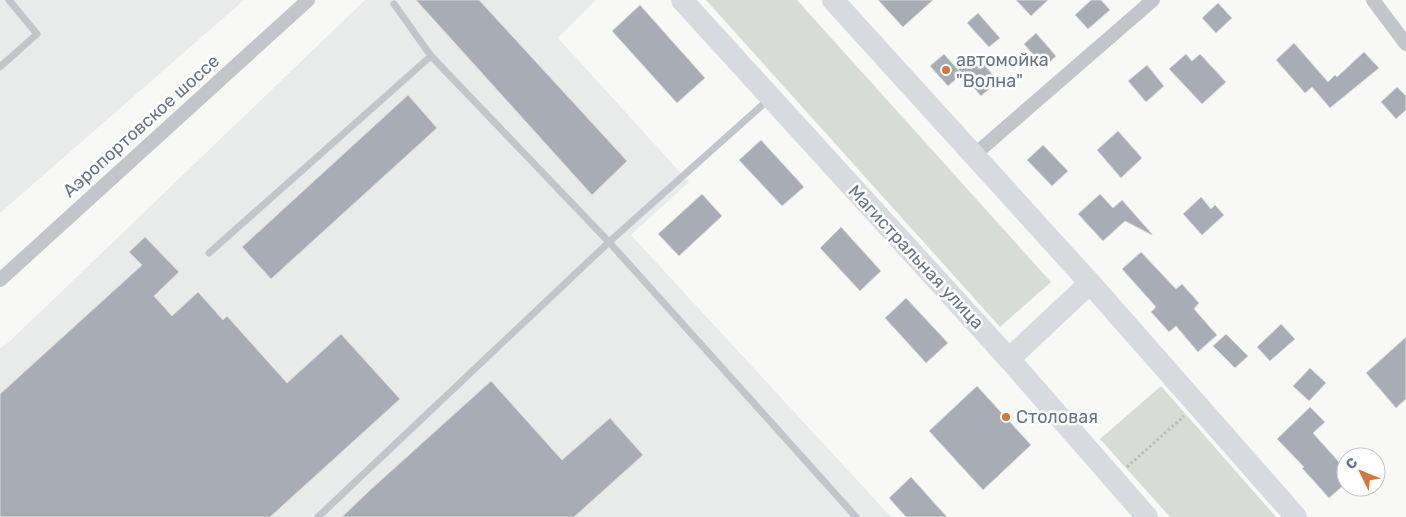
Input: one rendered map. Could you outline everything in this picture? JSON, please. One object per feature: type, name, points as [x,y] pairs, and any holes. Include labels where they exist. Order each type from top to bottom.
[{"type":"main road","name":"Магистральная улица","points":[[682,0],[1009,358],[1147,517]]},
{"type":"main road","points":[[833,0],[1090,283],[1296,517]]},
{"type":"main road","points":[[1009,358],[1090,283]]},
{"type":"street","name":"Аэропортовское шоссе","points":[[0,280],[308,0]]},
{"type":"street","points":[[973,156],[1153,0]]},
{"type":"street","points":[[1373,0],[1406,44]]},
{"type":"lane","points":[[0,67],[36,34],[9,0]]},
{"type":"lane","points":[[394,4],[431,56],[608,242],[856,517]]},
{"type":"lane","points":[[209,253],[431,56]]},
{"type":"lane","points":[[318,517],[608,242],[770,98]]},
{"type":"path","points":[[1113,480],[1197,403]]},
{"type":"shaded area","points":[[0,0],[244,0],[0,213]]},
{"type":"shaded area","points":[[365,0],[596,0],[558,38],[689,182],[631,235],[891,517],[0,517],[0,348],[9,342]]},
{"type":"shaded area","points":[[706,0],[797,0],[1051,282],[1000,327]]},
{"type":"shaded area","points":[[1161,386],[1276,517],[1170,517],[1100,439]]},
{"type":"building","points":[[416,0],[479,0],[627,161],[592,195]]},
{"type":"building","points":[[878,0],[933,0],[903,27]]},
{"type":"building","points":[[1016,0],[1048,0],[1031,16]]},
{"type":"building","points":[[1091,0],[1101,0],[1110,10],[1088,29],[1075,15]]},
{"type":"building","points":[[1218,3],[1232,18],[1216,33],[1202,18]]},
{"type":"building","points":[[640,5],[705,78],[677,103],[612,31]]},
{"type":"building","points":[[978,13],[1000,38],[989,47],[967,23]]},
{"type":"building","points":[[1036,33],[1056,56],[1044,67],[1024,44]]},
{"type":"building","points":[[1294,43],[1328,82],[1335,75],[1337,77],[1364,52],[1379,68],[1330,108],[1312,87],[1305,93],[1276,60]]},
{"type":"building","name":"автомойка \"Волна\"","points":[[944,54],[962,74],[948,86],[930,66]]},
{"type":"building","points":[[975,54],[998,81],[981,96],[958,69]]},
{"type":"building","points":[[1186,54],[1192,61],[1200,54],[1226,82],[1202,104],[1169,69]]},
{"type":"building","points":[[1147,65],[1164,86],[1146,102],[1128,81]]},
{"type":"building","points":[[1397,87],[1406,96],[1406,110],[1396,119],[1381,102]]},
{"type":"building","points":[[408,95],[437,128],[271,279],[242,247]]},
{"type":"building","points":[[1118,131],[1142,158],[1121,178],[1097,150]]},
{"type":"building","points":[[761,140],[804,187],[782,206],[739,160]]},
{"type":"building","points":[[1043,145],[1068,171],[1052,186],[1027,160]]},
{"type":"building","points":[[702,194],[722,216],[679,256],[658,234]]},
{"type":"building","points":[[1100,194],[1113,208],[1122,200],[1152,235],[1125,221],[1103,241],[1078,214]]},
{"type":"building","points":[[1201,197],[1211,209],[1215,205],[1224,215],[1202,235],[1183,214]]},
{"type":"building","points":[[841,227],[881,271],[860,291],[820,248]]},
{"type":"building","points":[[145,237],[179,272],[154,296],[172,316],[198,292],[223,320],[227,316],[287,383],[341,334],[400,399],[270,517],[0,517],[0,394],[142,265],[129,252]]},
{"type":"building","points":[[1141,252],[1176,289],[1182,284],[1199,303],[1194,309],[1217,335],[1198,352],[1176,326],[1169,332],[1151,312],[1156,307],[1122,269]]},
{"type":"building","points":[[906,298],[948,343],[926,363],[885,318]]},
{"type":"building","points":[[1281,324],[1295,339],[1270,361],[1257,347]]},
{"type":"building","points":[[1226,334],[1248,356],[1235,368],[1213,346]]},
{"type":"building","points":[[1406,337],[1406,399],[1396,408],[1366,373]]},
{"type":"building","points":[[1310,368],[1326,383],[1309,401],[1293,386]]},
{"type":"building","points":[[491,381],[562,460],[610,418],[643,455],[574,517],[342,517],[369,491]]},
{"type":"building","points":[[977,386],[1031,445],[983,490],[929,431]]},
{"type":"building","points":[[1310,407],[1325,422],[1313,433],[1336,459],[1336,492],[1329,498],[1302,468],[1304,467],[1277,439]]},
{"type":"building","points":[[911,477],[947,517],[906,517],[889,498]]},
{"type":"place","name":"автомойка \"Волна\"","points":[[946,70]]},
{"type":"place","name":"Столовая","points":[[1006,417]]}]
